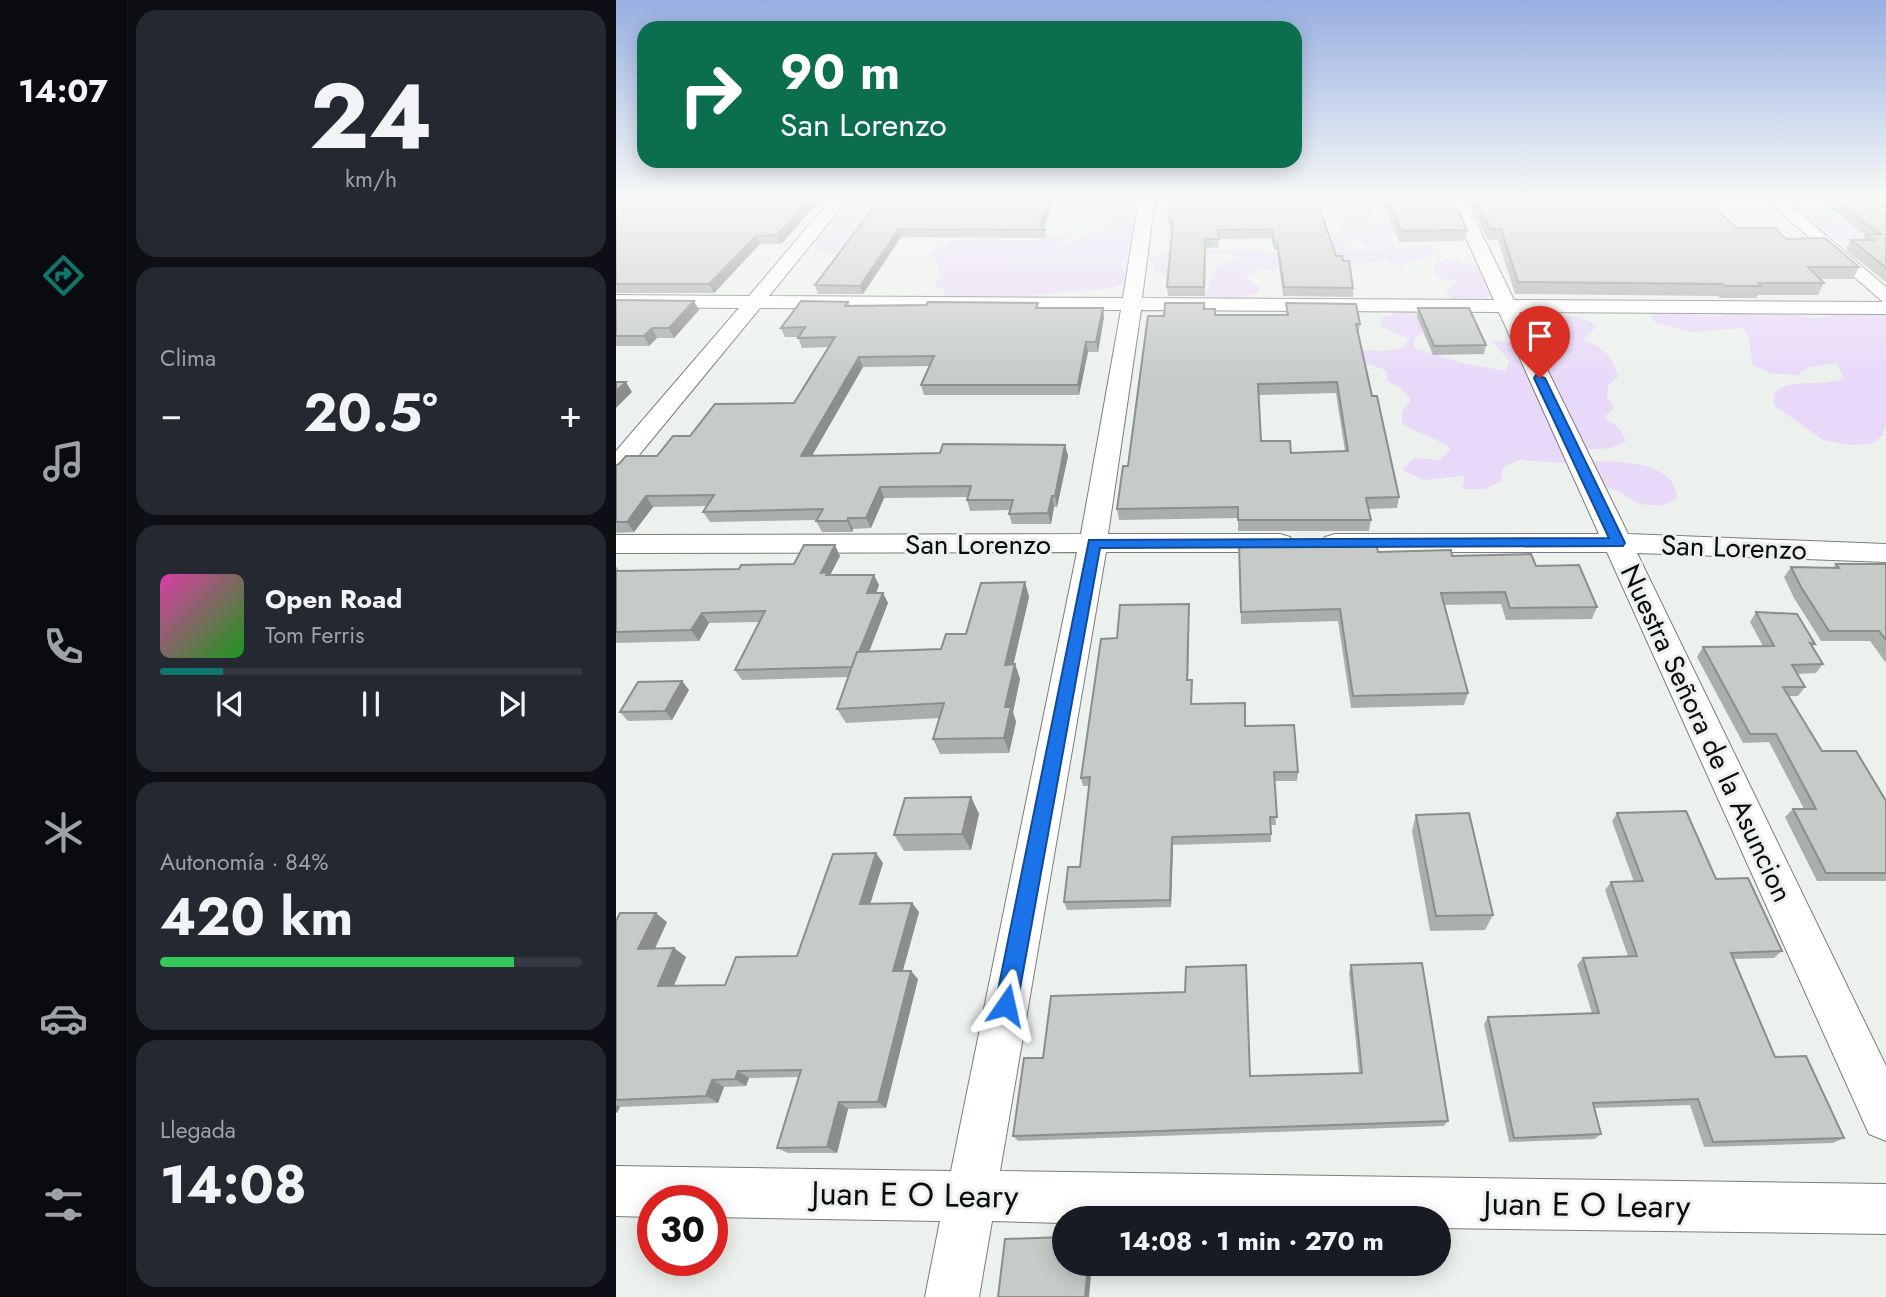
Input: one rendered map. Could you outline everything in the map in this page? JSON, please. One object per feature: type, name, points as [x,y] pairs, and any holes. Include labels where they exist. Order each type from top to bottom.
[{"type":"street","points":[[616,467],[790,259]]},
{"type":"street","points":[[952,1297],[1094,544],[1139,259]]},
{"type":"street","name":"Nuestra Señora de la Asuncion","points":[[1484,259],[1886,1116]]},
{"type":"street","points":[[1842,259],[1886,297]]},
{"type":"street","points":[[616,301],[1886,308]]},
{"type":"street","name":"San Lorenzo","points":[[616,544],[1618,543],[1886,553]]},
{"type":"street","name":"Juan E O Leary","points":[[616,1191],[1886,1209]]},
{"type":"shaded area","points":[[934,259],[1125,259],[1121,267],[1126,274],[1126,282],[1112,288],[980,300],[945,297],[943,290],[935,284],[940,277],[938,263]]},
{"type":"shaded area","points":[[1150,259],[1186,259],[1184,271],[1174,275],[1155,272]]},
{"type":"shaded area","points":[[1232,259],[1322,259],[1302,268],[1256,271],[1245,277],[1260,287],[1258,293],[1222,304],[1203,304],[1215,268]]},
{"type":"shaded area","points":[[1327,259],[1420,259],[1399,266],[1385,261],[1354,264]]},
{"type":"shaded area","points":[[1444,259],[1479,267],[1492,295],[1484,298],[1453,299],[1446,292],[1457,281],[1441,279],[1433,272],[1435,265]]},
{"type":"shaded area","points":[[1824,308],[1886,308],[1886,423],[1883,435],[1872,444],[1849,445],[1823,440],[1774,405],[1774,394],[1788,385],[1844,378],[1836,363],[1808,368],[1797,375],[1772,373],[1752,365],[1749,337],[1743,328],[1692,332],[1654,322],[1651,314],[1660,311],[1717,316],[1727,313],[1782,313],[1811,318],[1828,317]]},
{"type":"shaded area","points":[[1401,311],[1421,313],[1427,331],[1414,338],[1414,348],[1466,364],[1506,371],[1509,361],[1492,341],[1512,342],[1523,335],[1518,318],[1575,316],[1598,325],[1583,340],[1602,349],[1613,363],[1618,377],[1608,385],[1607,397],[1614,408],[1604,417],[1619,428],[1626,441],[1611,448],[1568,451],[1565,463],[1520,460],[1503,467],[1501,481],[1485,489],[1462,489],[1465,476],[1423,480],[1402,470],[1414,458],[1439,460],[1451,449],[1402,423],[1402,411],[1411,400],[1402,389],[1388,381],[1385,370],[1353,358],[1363,350],[1404,348],[1409,339],[1380,326],[1382,318]]},
{"type":"shaded area","points":[[1580,461],[1629,463],[1654,469],[1672,482],[1677,498],[1663,506],[1639,504],[1596,483]]},
{"type":"building","points":[[616,259],[734,259],[709,284],[616,284]]},
{"type":"building","points":[[835,259],[879,259],[860,286],[815,285]]},
{"type":"building","points":[[1170,259],[1205,259],[1204,287],[1167,287]]},
{"type":"building","points":[[1280,259],[1343,259],[1343,261],[1349,261],[1353,288],[1284,287]]},
{"type":"building","points":[[1510,259],[1849,259],[1859,267],[1808,267],[1824,283],[1759,283],[1762,286],[1518,282]]},
{"type":"building","points":[[1874,259],[1886,259],[1886,268]]},
{"type":"building","points":[[616,300],[694,301],[669,328],[652,328],[644,336],[616,336]]},
{"type":"building","points":[[801,301],[848,302],[845,306],[926,305],[928,302],[1038,303],[1036,308],[1103,308],[1096,342],[1086,342],[1078,385],[921,385],[934,356],[859,357],[801,456],[940,453],[943,444],[1065,445],[1055,496],[1052,496],[1048,513],[1009,514],[1013,500],[967,500],[971,486],[880,487],[866,518],[848,518],[847,521],[816,521],[823,509],[703,512],[714,495],[646,496],[627,522],[616,522],[616,465],[626,456],[657,456],[673,436],[690,436],[715,404],[794,403],[835,337],[798,338],[805,327],[781,328]]},
{"type":"building","points":[[1165,303],[1204,303],[1204,309],[1215,309],[1215,315],[1288,315],[1286,303],[1356,304],[1360,324],[1356,324],[1372,396],[1377,396],[1399,497],[1366,498],[1371,520],[1238,520],[1238,507],[1117,509],[1123,466],[1128,466],[1148,316],[1164,316]],"holes":[[[1337,382],[1348,451],[1291,453],[1290,441],[1261,441],[1258,384]]]},
{"type":"building","points":[[1418,308],[1469,308],[1486,345],[1434,346]]},
{"type":"building","points":[[616,382],[626,382],[616,391]]},
{"type":"building","points":[[1239,543],[1376,543],[1378,552],[1451,550],[1452,556],[1531,554],[1536,566],[1579,565],[1597,607],[1510,608],[1505,592],[1441,593],[1468,693],[1353,696],[1340,609],[1241,612]]},
{"type":"building","points":[[804,545],[835,545],[821,573],[874,575],[867,593],[883,593],[852,667],[735,670],[765,611],[702,613],[691,630],[616,632],[616,571],[739,569],[741,565],[794,564]]},
{"type":"building","points":[[1836,564],[1886,564],[1886,640],[1879,631],[1829,631],[1791,567],[1839,568]]},
{"type":"building","points":[[1025,582],[1005,665],[1015,664],[1005,707],[1011,707],[1004,738],[933,739],[944,703],[837,709],[857,652],[941,649],[946,634],[966,634],[981,583]]},
{"type":"building","points":[[1189,604],[1187,680],[1192,680],[1191,704],[1245,703],[1245,726],[1294,725],[1298,772],[1274,772],[1277,817],[1270,817],[1271,834],[1172,837],[1170,900],[1064,902],[1068,867],[1080,867],[1090,777],[1081,778],[1101,639],[1117,638],[1120,605]]},
{"type":"building","points":[[1756,612],[1797,614],[1815,644],[1810,643],[1823,664],[1792,665],[1805,687],[1783,687],[1822,751],[1856,751],[1886,801],[1886,873],[1826,873],[1793,809],[1816,809],[1776,734],[1750,734],[1703,647],[1774,646]]},
{"type":"building","points":[[682,681],[665,711],[620,712],[638,682]]},
{"type":"building","points":[[971,797],[962,834],[894,835],[905,798]]},
{"type":"building","points":[[1686,811],[1716,879],[1748,878],[1782,951],[1731,953],[1775,1057],[1806,1056],[1844,1138],[1713,1142],[1698,1099],[1593,1103],[1601,1134],[1514,1138],[1488,1017],[1599,1013],[1583,958],[1637,956],[1611,882],[1643,881],[1617,813]]},
{"type":"building","points":[[1469,813],[1493,915],[1436,916],[1416,815]]},
{"type":"building","points":[[876,853],[860,904],[912,903],[893,971],[911,971],[878,1102],[839,1102],[827,1147],[777,1148],[801,1070],[738,1071],[735,1079],[712,1080],[706,1096],[616,1100],[616,921],[620,913],[656,913],[638,949],[674,948],[658,986],[725,985],[736,957],[797,956],[833,854]]},
{"type":"building","points":[[1422,963],[1448,1121],[1013,1136],[1024,1058],[1043,1058],[1051,996],[1185,992],[1186,967],[1246,965],[1250,1076],[1362,1073],[1351,965]]},
{"type":"building","points":[[1052,1237],[1052,1276],[1087,1276],[1085,1297],[998,1297],[1005,1239]]},
{"type":"route","points":[[1006,1005],[1094,544],[1618,543],[1540,378]]}]
